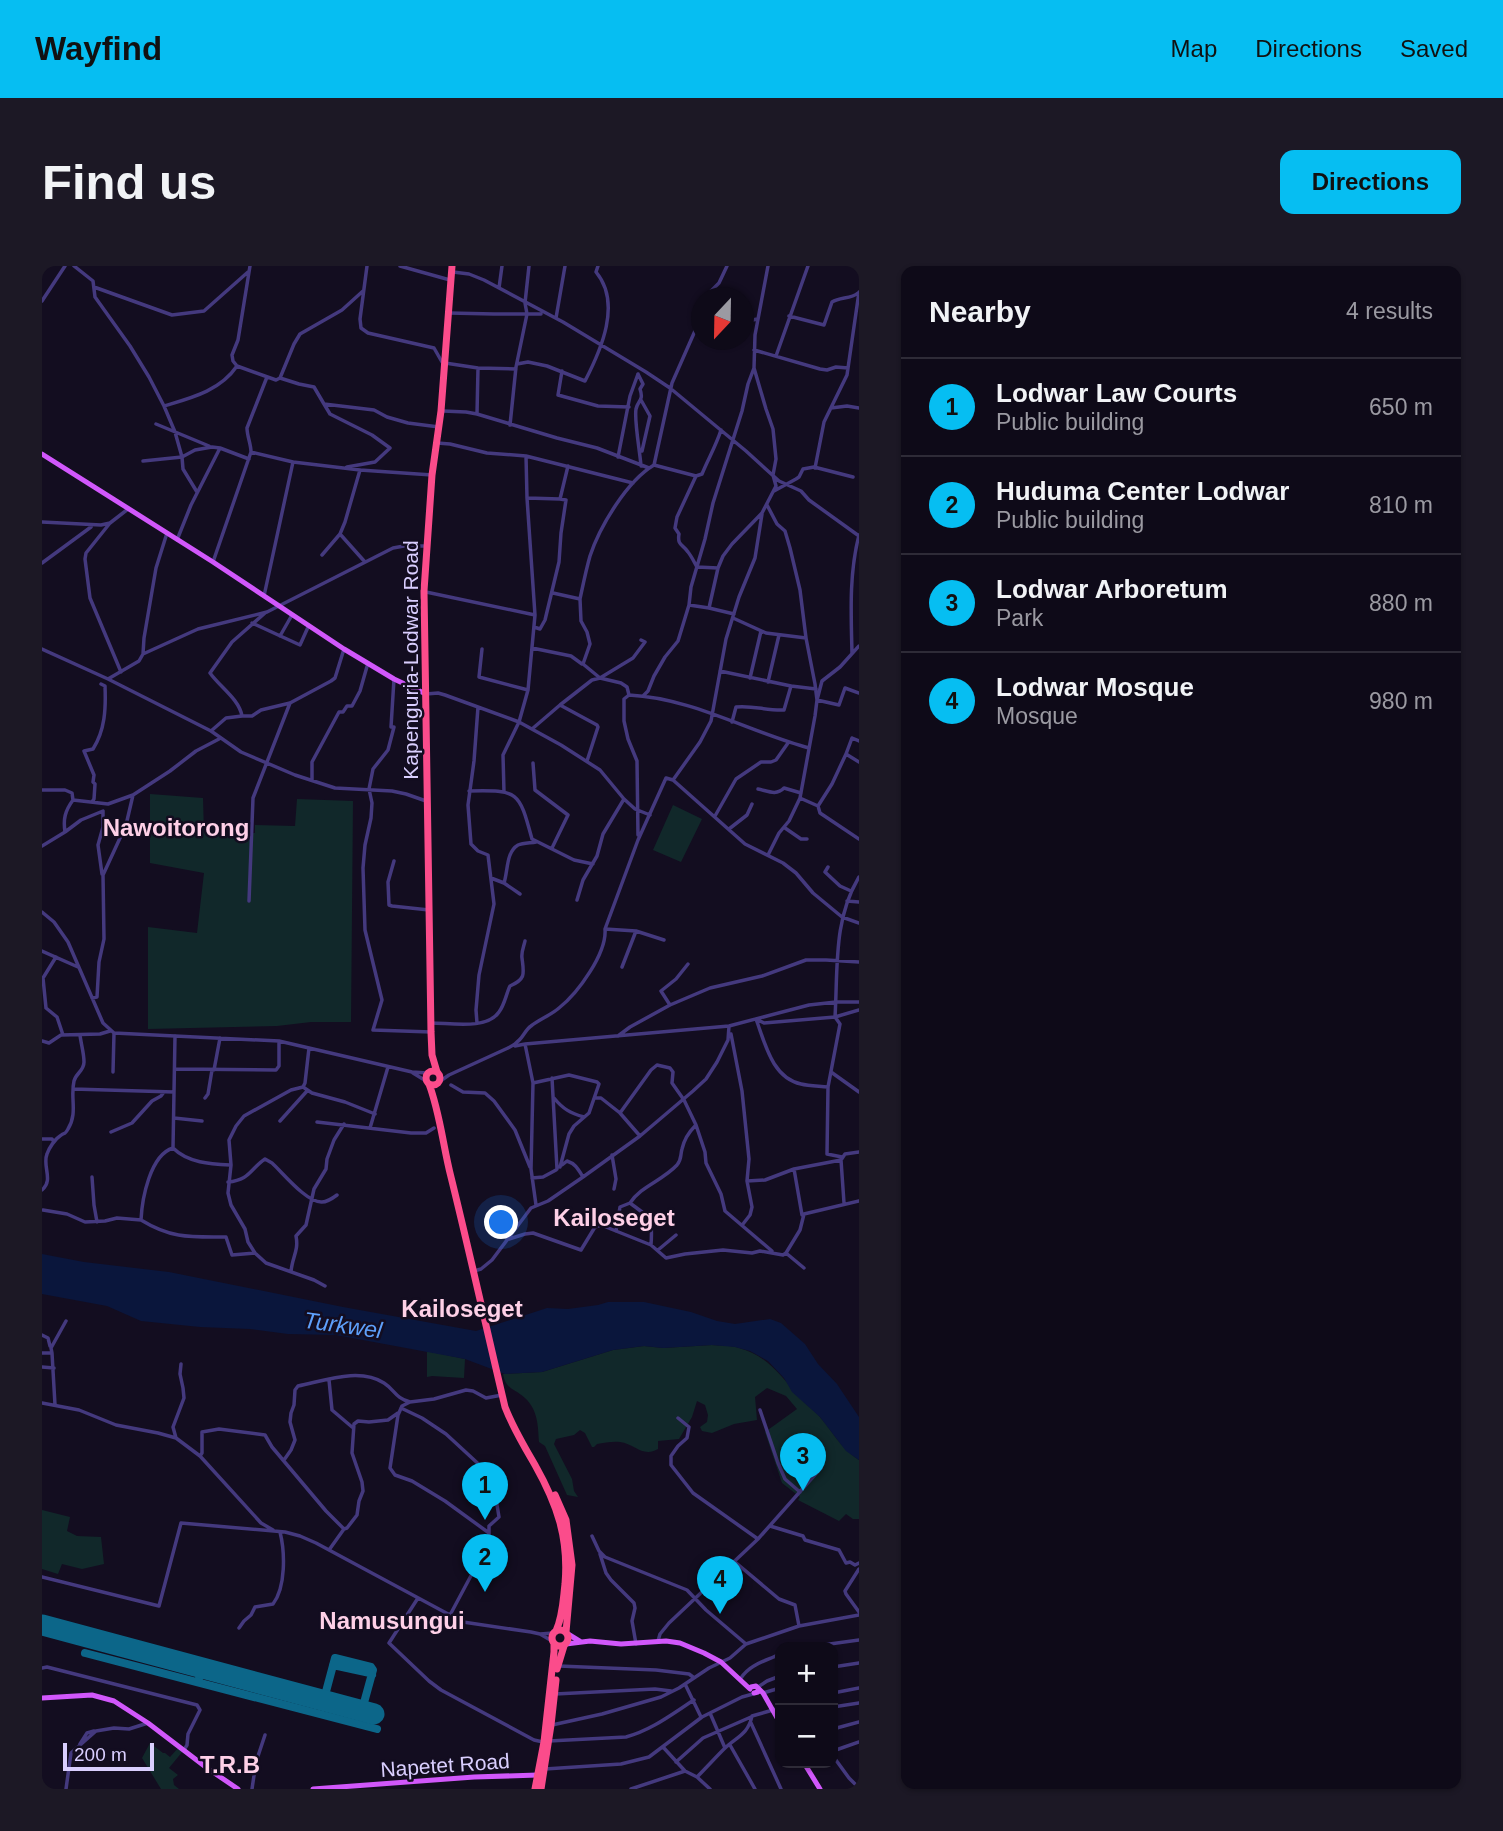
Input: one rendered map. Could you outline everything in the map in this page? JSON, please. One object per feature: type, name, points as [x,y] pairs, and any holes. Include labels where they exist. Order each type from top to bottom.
[{"type":"highway","name":"Kapenguria-Lodwar Road","points":[[451,273],[424,591],[433,1078],[448,1164],[502,1395],[512,1428],[535,1466]]},
{"type":"highway","points":[[535,1466],[560,1520],[566,1558],[562,1616],[554,1637],[542,1789]]},
{"type":"highway","points":[[535,1466],[547,1480],[566,1520],[572,1565],[567,1633],[569,1640],[557,1666],[551,1725],[536,1789]]},
{"type":"highway","points":[[554,1637],[561,1630],[567,1633]]},
{"type":"highway","points":[[554,1637],[559,1647],[565,1645]]},
{"type":"main road","points":[[42,454],[344,649],[394,679],[426,694]]},
{"type":"main road","points":[[567,1633],[582,1642]]},
{"type":"main road","points":[[565,1645],[582,1642],[636,1644],[658,1641],[683,1644],[721,1662],[761,1694],[775,1714]]},
{"type":"main road","points":[[42,1698],[92,1695],[102,1696],[120,1704],[238,1789]]},
{"type":"main road","points":[[807,1768],[820,1789]]},
{"type":"main road","name":"Napetet Road","points":[[313,1789],[406,1786],[474,1777],[538,1775]]},
{"type":"street","points":[[42,301],[65,266]]},
{"type":"street","points":[[74,266],[93,281],[95,298],[149,377],[175,432],[183,469],[197,492]]},
{"type":"street","points":[[367,266],[360,319],[361,327],[368,332],[435,348],[445,363],[478,368],[516,367],[528,362],[584,380],[597,356],[607,322],[603,280],[596,272],[598,266]]},
{"type":"street","points":[[400,266],[469,274],[556,318],[670,388],[779,481],[801,491],[809,500],[859,536],[853,557],[851,588],[852,655]]},
{"type":"street","points":[[499,288],[502,266]]},
{"type":"street","points":[[510,425],[516,367],[527,314],[525,303],[529,266]]},
{"type":"street","points":[[556,318],[565,266]]},
{"type":"street","points":[[715,287],[727,266]]},
{"type":"street","points":[[709,608],[723,556],[762,513],[776,485],[773,475],[776,458],[773,429],[754,368],[757,319],[768,266]]},
{"type":"street","points":[[776,356],[808,266]]},
{"type":"street","points":[[94,287],[172,315],[204,311],[250,268]]},
{"type":"street","points":[[250,268],[233,361],[237,366],[276,380],[280,378],[314,387],[330,414],[372,435],[390,448],[375,462],[343,468]]},
{"type":"street","points":[[280,378],[300,334],[342,310],[364,289]]},
{"type":"street","points":[[789,316],[824,325],[832,302],[837,298],[859,293]]},
{"type":"street","points":[[815,468],[821,432],[845,382],[859,293]]},
{"type":"street","points":[[449,313],[547,314]]},
{"type":"street","points":[[583,664],[590,644],[581,621],[580,600],[591,555],[617,504],[633,483],[651,467],[670,388],[691,340]]},
{"type":"street","points":[[754,350],[820,369],[848,368]]},
{"type":"street","points":[[164,406],[198,396],[231,374],[237,366]]},
{"type":"street","points":[[477,414],[478,368]]},
{"type":"street","points":[[618,457],[633,387],[641,368]]},
{"type":"street","points":[[643,696],[677,641],[689,605],[713,503],[754,368]]},
{"type":"street","points":[[562,371],[558,395],[598,406],[629,408]]},
{"type":"street","points":[[638,374],[643,384],[640,389],[641,400],[650,416],[641,458]]},
{"type":"street","points":[[213,562],[249,459],[251,452],[247,428],[267,377]]},
{"type":"street","points":[[641,400],[636,408],[641,466]]},
{"type":"street","points":[[324,404],[374,410],[408,423],[439,428]]},
{"type":"street","points":[[831,408],[859,408]]},
{"type":"street","points":[[441,411],[477,414],[597,448],[641,466],[696,476],[702,474],[721,430]]},
{"type":"street","points":[[156,424],[200,443],[249,459]]},
{"type":"street","points":[[436,443],[487,453],[526,456],[633,483]]},
{"type":"street","points":[[143,461],[181,457],[195,450],[212,447]]},
{"type":"street","points":[[177,540],[197,492],[220,448]]},
{"type":"street","points":[[251,452],[293,462],[432,475]]},
{"type":"street","points":[[504,792],[503,755],[519,722],[528,690],[535,615],[526,456]]},
{"type":"street","points":[[264,596],[293,462]]},
{"type":"street","points":[[560,499],[569,466]]},
{"type":"street","points":[[773,492],[799,477],[803,469],[815,468],[853,477]]},
{"type":"street","points":[[322,555],[340,534],[360,470]]},
{"type":"street","points":[[696,476],[677,517],[675,528],[680,534],[680,545],[687,550],[697,567]]},
{"type":"street","points":[[527,498],[566,500],[553,593],[543,626],[534,627]]},
{"type":"street","points":[[767,505],[777,524],[785,531],[790,548],[800,590],[817,700]]},
{"type":"street","points":[[121,672],[90,598],[85,559],[88,550],[110,523],[128,509]]},
{"type":"street","points":[[673,780],[705,733],[713,715],[726,639],[755,558],[762,513]]},
{"type":"street","points":[[42,522],[93,526],[110,523]]},
{"type":"street","points":[[42,562],[93,526]]},
{"type":"street","points":[[108,679],[139,660],[143,654],[156,568],[167,533]]},
{"type":"street","points":[[340,534],[365,562]]},
{"type":"street","points":[[242,716],[242,711],[210,673],[232,642],[252,623],[278,606],[393,548],[426,546]]},
{"type":"street","points":[[697,567],[718,568]]},
{"type":"street","points":[[424,591],[535,615]]},
{"type":"street","points":[[553,593],[580,600]]},
{"type":"street","points":[[689,605],[733,616],[761,631],[806,638]]},
{"type":"street","points":[[143,654],[198,629],[267,612]]},
{"type":"street","points":[[280,636],[292,615]]},
{"type":"street","points":[[252,623],[300,645],[309,625]]},
{"type":"street","points":[[750,678],[761,631]]},
{"type":"street","points":[[768,682],[779,635]]},
{"type":"street","points":[[532,729],[592,680],[633,659],[645,642],[641,640]]},
{"type":"street","points":[[768,855],[801,795],[822,681],[840,667],[859,646]]},
{"type":"street","points":[[532,648],[571,656],[600,678],[627,687],[629,695]]},
{"type":"street","points":[[42,649],[108,679],[211,731],[241,752],[266,762],[335,788],[397,792],[428,802]]},
{"type":"street","points":[[211,731],[226,718],[252,716],[261,710],[290,703],[335,678],[344,649]]},
{"type":"street","points":[[482,649],[479,677],[528,690]]},
{"type":"street","points":[[312,780],[312,762],[339,712],[352,706],[360,691],[368,663]]},
{"type":"street","points":[[720,671],[816,689]]},
{"type":"street","points":[[394,679],[391,727],[394,727],[388,750],[373,769],[369,789],[371,818],[364,853],[363,913],[369,953],[382,1000],[373,1030],[380,1032],[431,1028],[491,1020],[503,1006],[510,986],[523,977],[521,955],[525,941]]},
{"type":"street","points":[[92,802],[94,775],[84,751],[93,749],[101,737],[106,707],[105,686],[101,684]]},
{"type":"street","points":[[732,722],[736,707],[784,710],[791,686]]},
{"type":"street","points":[[817,700],[839,705],[845,688],[859,693]]},
{"type":"street","points":[[426,694],[438,693],[532,729],[600,770],[624,799],[639,811],[650,815]]},
{"type":"street","points":[[638,840],[637,757],[628,739],[624,721],[624,699],[629,695],[683,704],[809,748]]},
{"type":"street","points":[[248,901],[253,798],[290,703]]},
{"type":"street","points":[[560,705],[598,727],[587,761]]},
{"type":"street","points":[[477,1023],[479,975],[494,904],[488,855],[471,844],[468,791],[474,761],[478,707]]},
{"type":"street","points":[[73,800],[108,804],[133,795],[195,751],[219,738]]},
{"type":"street","points":[[817,806],[832,784],[852,738],[859,741]]},
{"type":"street","points":[[715,816],[736,779],[761,762],[776,760],[789,742]]},
{"type":"street","points":[[846,754],[859,762]]},
{"type":"street","points":[[533,762],[535,790],[568,815],[552,848]]},
{"type":"street","points":[[42,1041],[50,1042],[63,1035],[112,1032],[279,1041],[433,1078],[449,1075],[519,1042],[530,1027],[559,1008],[578,989],[600,953],[605,929],[638,840],[664,779],[668,778],[745,844],[790,868],[813,893],[842,917],[859,923]]},
{"type":"street","points":[[758,789],[774,793],[781,792],[784,788],[801,795],[817,806],[820,813],[859,839]]},
{"type":"street","points":[[42,790],[72,793],[73,800],[63,820],[65,832]]},
{"type":"street","points":[[468,791],[504,792],[519,800],[525,810],[533,839],[574,860],[593,864]]},
{"type":"street","points":[[103,875],[126,825],[133,795]]},
{"type":"street","points":[[578,900],[583,880],[593,864],[603,834],[624,799]]},
{"type":"street","points":[[729,829],[747,815],[752,804]]},
{"type":"street","points":[[42,846],[81,820],[103,811],[103,827],[98,845],[103,875],[104,939],[99,962],[97,997],[92,998]]},
{"type":"street","points":[[784,827],[801,839],[807,839]]},
{"type":"street","points":[[503,883],[512,851],[519,844],[538,841]]},
{"type":"street","points":[[394,861],[388,882],[389,905],[429,910]]},
{"type":"street","points":[[828,867],[825,872],[840,886],[851,891]]},
{"type":"street","points":[[842,1158],[827,1154],[828,1087],[841,1024],[835,1017],[842,917],[859,877]]},
{"type":"street","points":[[491,878],[520,894]]},
{"type":"street","points":[[847,901],[859,902]]},
{"type":"street","points":[[42,912],[62,933],[76,958],[103,1023],[112,1032],[113,1072]]},
{"type":"street","points":[[605,929],[636,931],[664,940]]},
{"type":"street","points":[[622,967],[636,931]]},
{"type":"street","points":[[42,951],[80,967]]},
{"type":"street","points":[[56,957],[43,978],[46,1008],[57,1017],[63,1035]]},
{"type":"street","points":[[71,963],[76,958]]},
{"type":"street","points":[[618,1036],[670,1006],[710,988],[762,976],[801,961],[859,962]]},
{"type":"street","points":[[670,1006],[661,990],[676,979],[688,964]]},
{"type":"street","points":[[508,1048],[525,1044],[729,1026],[799,1007],[859,1002]]},
{"type":"street","points":[[757,1019],[764,1023],[835,1017],[859,1010]]},
{"type":"street","points":[[757,1019],[777,1070],[786,1078],[801,1084],[828,1087]]},
{"type":"street","points":[[729,1026],[742,1090],[749,1159],[747,1181],[752,1207],[743,1224]]},
{"type":"street","points":[[474,1270],[487,1265],[528,1211],[583,1177],[684,1100],[709,1075],[730,1032]]},
{"type":"street","points":[[42,1190],[48,1178],[46,1157],[58,1137],[66,1132],[74,1115],[75,1078],[84,1066],[80,1035]]},
{"type":"street","points":[[175,1036],[173,1148],[178,1154],[192,1160],[231,1166]]},
{"type":"street","points":[[205,1098],[220,1038]]},
{"type":"street","points":[[175,1069],[276,1070],[279,1066],[279,1041]]},
{"type":"street","points":[[525,1044],[533,1083],[531,1169],[536,1205]]},
{"type":"street","points":[[280,1121],[305,1089],[309,1048]]},
{"type":"street","points":[[620,1113],[657,1065],[670,1068],[673,1072],[672,1083],[696,1125],[706,1163],[721,1194],[725,1211],[773,1252]]},
{"type":"street","points":[[370,1128],[388,1066]]},
{"type":"street","points":[[831,1072],[859,1092]]},
{"type":"street","points":[[433,1078],[449,1075]]},
{"type":"street","points":[[533,1083],[569,1075],[599,1084],[589,1113],[569,1134],[558,1168]]},
{"type":"street","points":[[552,1078],[558,1168]]},
{"type":"street","points":[[451,1085],[463,1092],[485,1093],[494,1101],[515,1130],[531,1169]]},
{"type":"street","points":[[73,1089],[174,1092]]},
{"type":"street","points":[[325,1286],[266,1263],[248,1242],[245,1229],[231,1205],[228,1193],[231,1166],[229,1140],[244,1116],[291,1090],[305,1089],[375,1114]]},
{"type":"street","points":[[111,1132],[132,1123],[164,1092]]},
{"type":"street","points":[[554,1098],[572,1114],[584,1117]]},
{"type":"street","points":[[595,1098],[601,1098],[620,1113],[640,1136]]},
{"type":"street","points":[[174,1118],[202,1121]]},
{"type":"street","points":[[317,1122],[422,1133],[434,1128]]},
{"type":"street","points":[[291,1272],[297,1246],[296,1236],[306,1224],[314,1189],[326,1169],[334,1140],[344,1124]]},
{"type":"street","points":[[616,1231],[620,1207],[630,1203],[641,1189],[652,1185],[680,1161],[688,1133],[696,1125]]},
{"type":"street","points":[[42,1139],[52,1139],[54,1142]]},
{"type":"street","points":[[141,1220],[143,1193],[154,1168],[167,1151],[173,1148]]},
{"type":"street","points":[[747,1181],[765,1180],[794,1169],[859,1152]]},
{"type":"street","points":[[612,1155],[616,1179],[614,1189]]},
{"type":"street","points":[[842,1158],[844,1203]]},
{"type":"street","points":[[229,1182],[247,1177],[265,1159],[311,1199],[319,1203],[326,1202],[337,1195]]},
{"type":"street","points":[[532,1178],[543,1177],[568,1161],[577,1167],[583,1177]]},
{"type":"street","points":[[509,1239],[533,1233],[580,1250],[597,1226],[604,1226],[650,1245],[669,1258],[716,1251],[760,1251],[783,1255],[800,1230],[802,1217],[794,1169]]},
{"type":"street","points":[[92,1177],[97,1222]]},
{"type":"street","points":[[802,1217],[804,1214],[859,1200]]},
{"type":"street","points":[[630,1203],[650,1217],[650,1245]]},
{"type":"street","points":[[43,1210],[67,1214],[85,1222],[117,1218],[141,1220],[176,1236],[226,1237],[232,1255],[256,1253]]},
{"type":"street","points":[[658,1251],[676,1235]]},
{"type":"street","points":[[786,1253],[804,1268]]},
{"type":"street","points":[[52,1351],[66,1321]]},
{"type":"street","points":[[42,1335],[48,1338],[52,1351],[55,1405]]},
{"type":"street","points":[[42,1353],[52,1351]]},
{"type":"street","points":[[176,1438],[173,1427],[184,1398],[181,1364]]},
{"type":"street","points":[[42,1367],[54,1368]]},
{"type":"street","points":[[284,1460],[295,1440],[290,1422],[296,1388],[347,1377],[367,1377],[382,1382],[400,1399],[410,1402],[466,1390],[486,1398],[502,1395]]},
{"type":"street","points":[[329,1380],[332,1410],[353,1428]]},
{"type":"street","points":[[329,1550],[357,1515],[359,1500],[363,1494],[362,1482],[352,1453],[353,1428],[356,1421],[388,1420],[410,1402]]},
{"type":"street","points":[[42,1403],[92,1414],[116,1425],[176,1438],[201,1457],[261,1523],[277,1532],[283,1558],[280,1591],[273,1604],[254,1607],[251,1615],[239,1628]]},
{"type":"street","points":[[400,1410],[419,1416],[446,1434],[498,1482],[495,1493],[500,1516],[489,1526],[488,1544],[450,1615]]},
{"type":"street","points":[[400,1410],[390,1460],[390,1468],[395,1475],[412,1481],[445,1501],[489,1533]]},
{"type":"street","points":[[760,1410],[785,1479],[800,1492]]},
{"type":"street","points":[[678,1418],[689,1427],[689,1431],[686,1440],[671,1457],[671,1465],[692,1493],[758,1539]]},
{"type":"street","points":[[201,1457],[202,1432],[219,1429],[265,1435],[272,1447],[344,1529]]},
{"type":"street","points":[[658,1641],[669,1623],[758,1539],[821,1468]]},
{"type":"street","points":[[42,1577],[159,1606],[181,1523],[277,1532],[300,1536],[466,1623],[554,1637]]},
{"type":"street","points":[[770,1526],[839,1550],[846,1563],[859,1563]]},
{"type":"street","points":[[592,1536],[606,1573],[634,1603],[632,1621],[636,1644]]},
{"type":"street","points":[[599,1551],[615,1562],[679,1586],[746,1644]]},
{"type":"street","points":[[735,1562],[779,1599],[795,1605],[799,1626]]},
{"type":"street","points":[[551,1725],[628,1707],[673,1692],[693,1677],[730,1658],[746,1644],[799,1626],[859,1616],[845,1591],[859,1569]]},
{"type":"street","points":[[418,1598],[388,1643],[441,1690],[534,1740],[546,1742],[626,1737],[654,1726],[694,1700]]},
{"type":"street","points":[[540,1634],[554,1637]]},
{"type":"street","points":[[838,1643],[859,1640]]},
{"type":"street","points":[[740,1677],[752,1666],[775,1656]]},
{"type":"street","points":[[838,1666],[859,1663]]},
{"type":"street","points":[[557,1666],[656,1671],[689,1674],[693,1677]]},
{"type":"street","points":[[42,1668],[47,1667],[197,1705],[200,1710],[188,1734],[184,1750]]},
{"type":"street","points":[[545,1769],[628,1762],[649,1757],[702,1717],[775,1678]]},
{"type":"street","points":[[685,1684],[702,1717]]},
{"type":"street","points":[[756,1690],[775,1688]]},
{"type":"street","points":[[838,1692],[859,1688]]},
{"type":"street","points":[[555,1694],[655,1689],[673,1692]]},
{"type":"street","points":[[838,1706],[859,1703]]},
{"type":"street","points":[[676,1762],[703,1738],[752,1716],[773,1710]]},
{"type":"street","points":[[710,1713],[727,1746],[755,1789]]},
{"type":"street","points":[[696,1777],[727,1746],[744,1734],[752,1716]]},
{"type":"street","points":[[838,1728],[859,1722]]},
{"type":"street","points":[[66,1789],[71,1753],[96,1731],[114,1727],[129,1729],[148,1723]]},
{"type":"street","points":[[751,1723],[781,1789]]},
{"type":"street","points":[[252,1789],[256,1762],[265,1735]]},
{"type":"street","points":[[838,1749],[859,1742]]},
{"type":"street","points":[[663,1747],[685,1771],[710,1789]]},
{"type":"street","points":[[838,1763],[859,1788]]},
{"type":"street","points":[[631,1789],[685,1771]]},
{"type":"green space","points":[[150,794],[203,798],[204,833],[255,833],[255,825],[295,826],[297,799],[353,801],[351,1022],[148,1029],[148,927],[197,933],[204,873],[150,863]]},
{"type":"green space","points":[[673,805],[702,819],[681,862],[653,850]]},
{"type":"green space","points":[[712,1345],[739,1348],[766,1361],[820,1417],[842,1446],[859,1460],[859,1519],[853,1519],[846,1514],[839,1521],[798,1500],[800,1497],[782,1483],[765,1432],[797,1409],[786,1396],[767,1388],[755,1397],[757,1420],[734,1424],[712,1433],[702,1431],[700,1427],[707,1422],[708,1415],[705,1405],[697,1401],[692,1417],[679,1439],[658,1441],[658,1449],[653,1451],[643,1451],[617,1442],[592,1447],[585,1433],[580,1430],[574,1435],[556,1439],[554,1444],[578,1497],[567,1495],[545,1446],[539,1442],[533,1408],[525,1398],[508,1386],[503,1374],[542,1372],[613,1350],[644,1346],[663,1348]]},
{"type":"green space","points":[[427,1351],[465,1359],[464,1378],[427,1377]]},
{"type":"green space","points":[[42,1510],[70,1517],[67,1531],[77,1536],[101,1537],[104,1564],[82,1569],[62,1564],[58,1574],[42,1569]]},
{"type":"green space","points":[[150,1743],[170,1757],[179,1747],[183,1751],[169,1768],[178,1775],[173,1779],[174,1785],[179,1789],[161,1789],[142,1758]]},
{"type":"water","name":"Turkwel","points":[[42,1254],[169,1272],[476,1331],[547,1308],[568,1309],[608,1302],[644,1302],[735,1324],[770,1319],[781,1323],[805,1344],[859,1417],[859,1460],[846,1451],[820,1417],[792,1392],[784,1378],[768,1361],[750,1351],[735,1347],[644,1346],[613,1350],[542,1372],[505,1374],[465,1359],[336,1335],[288,1334],[141,1321],[107,1306],[42,1294]]},
{"type":"taxiway","points":[[85,1653],[377,1729]]},
{"type":"taxiway","points":[[324,1699],[335,1658],[371,1667],[373,1670],[362,1710]]},
{"type":"taxiway","points":[[333,1665],[372,1675]]},
{"type":"taxiway","points":[[198,1682],[202,1667]]},
{"type":"runway","points":[[42,1625],[374,1714]]},
{"type":"place","name":"Lodwar Arboretum","points":[[803,1491]]},
{"type":"place","name":"Lodwar Law Courts","points":[[485,1520]]},
{"type":"place","name":"Huduma Center Lodwar","points":[[485,1592]]},
{"type":"place","name":"Lodwar Mosque","points":[[720,1614]]},
{"type":"district","name":"Nawoitorong","points":[[176,827]]},
{"type":"district","name":"Kailoseget","points":[[614,1217]]},
{"type":"district","name":"Kailoseget","points":[[462,1308]]},
{"type":"district","name":"Namusungui","points":[[392,1620]]},
{"type":"district","name":"T.R.B","points":[[230,1764]]}]
